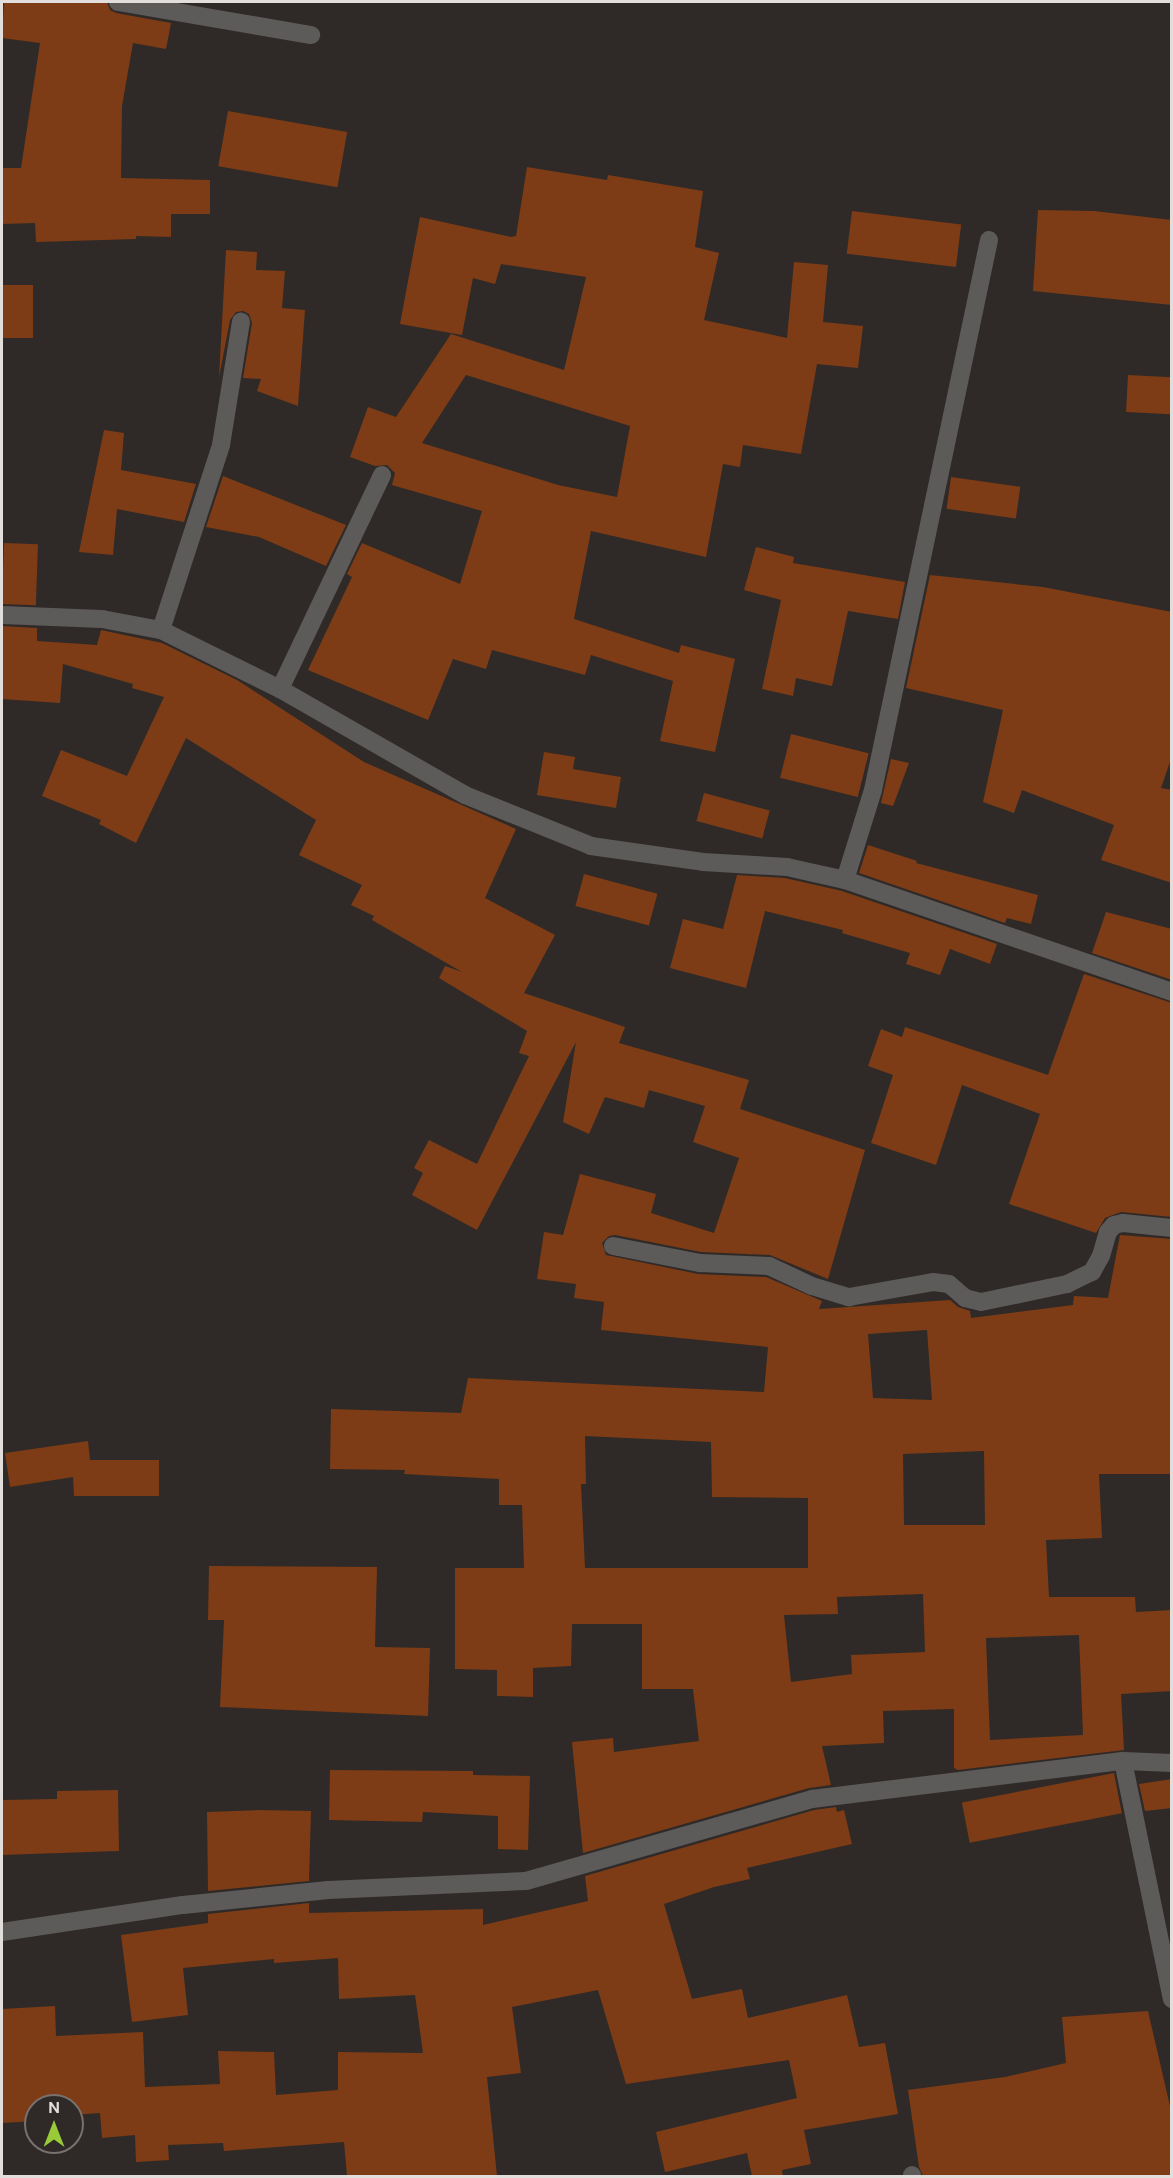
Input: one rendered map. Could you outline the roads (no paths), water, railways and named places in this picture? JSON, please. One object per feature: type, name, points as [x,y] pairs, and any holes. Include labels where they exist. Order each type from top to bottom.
[{"type":"street","points":[[118,2],[311,35]]},
{"type":"street","points":[[845,880],[873,790],[989,240]]},
{"type":"street","points":[[161,630],[221,445],[241,322]]},
{"type":"street","points":[[280,689],[382,475]]},
{"type":"street","points":[[2,615],[102,620],[161,630],[280,689],[465,795],[591,846],[703,862],[787,867],[845,880],[1172,992]]},
{"type":"street","points":[[613,1246],[700,1263],[769,1266],[812,1286],[849,1297],[933,1282],[949,1284],[965,1298],[981,1302],[1067,1284],[1092,1272],[1101,1256],[1108,1232],[1114,1225],[1123,1223],[1172,1228]]},
{"type":"street","points":[[2,1932],[183,1905],[317,1891],[526,1881],[812,1799],[1123,1761],[1172,1762]]},
{"type":"street","points":[[1123,1761],[1172,1999]]}]
